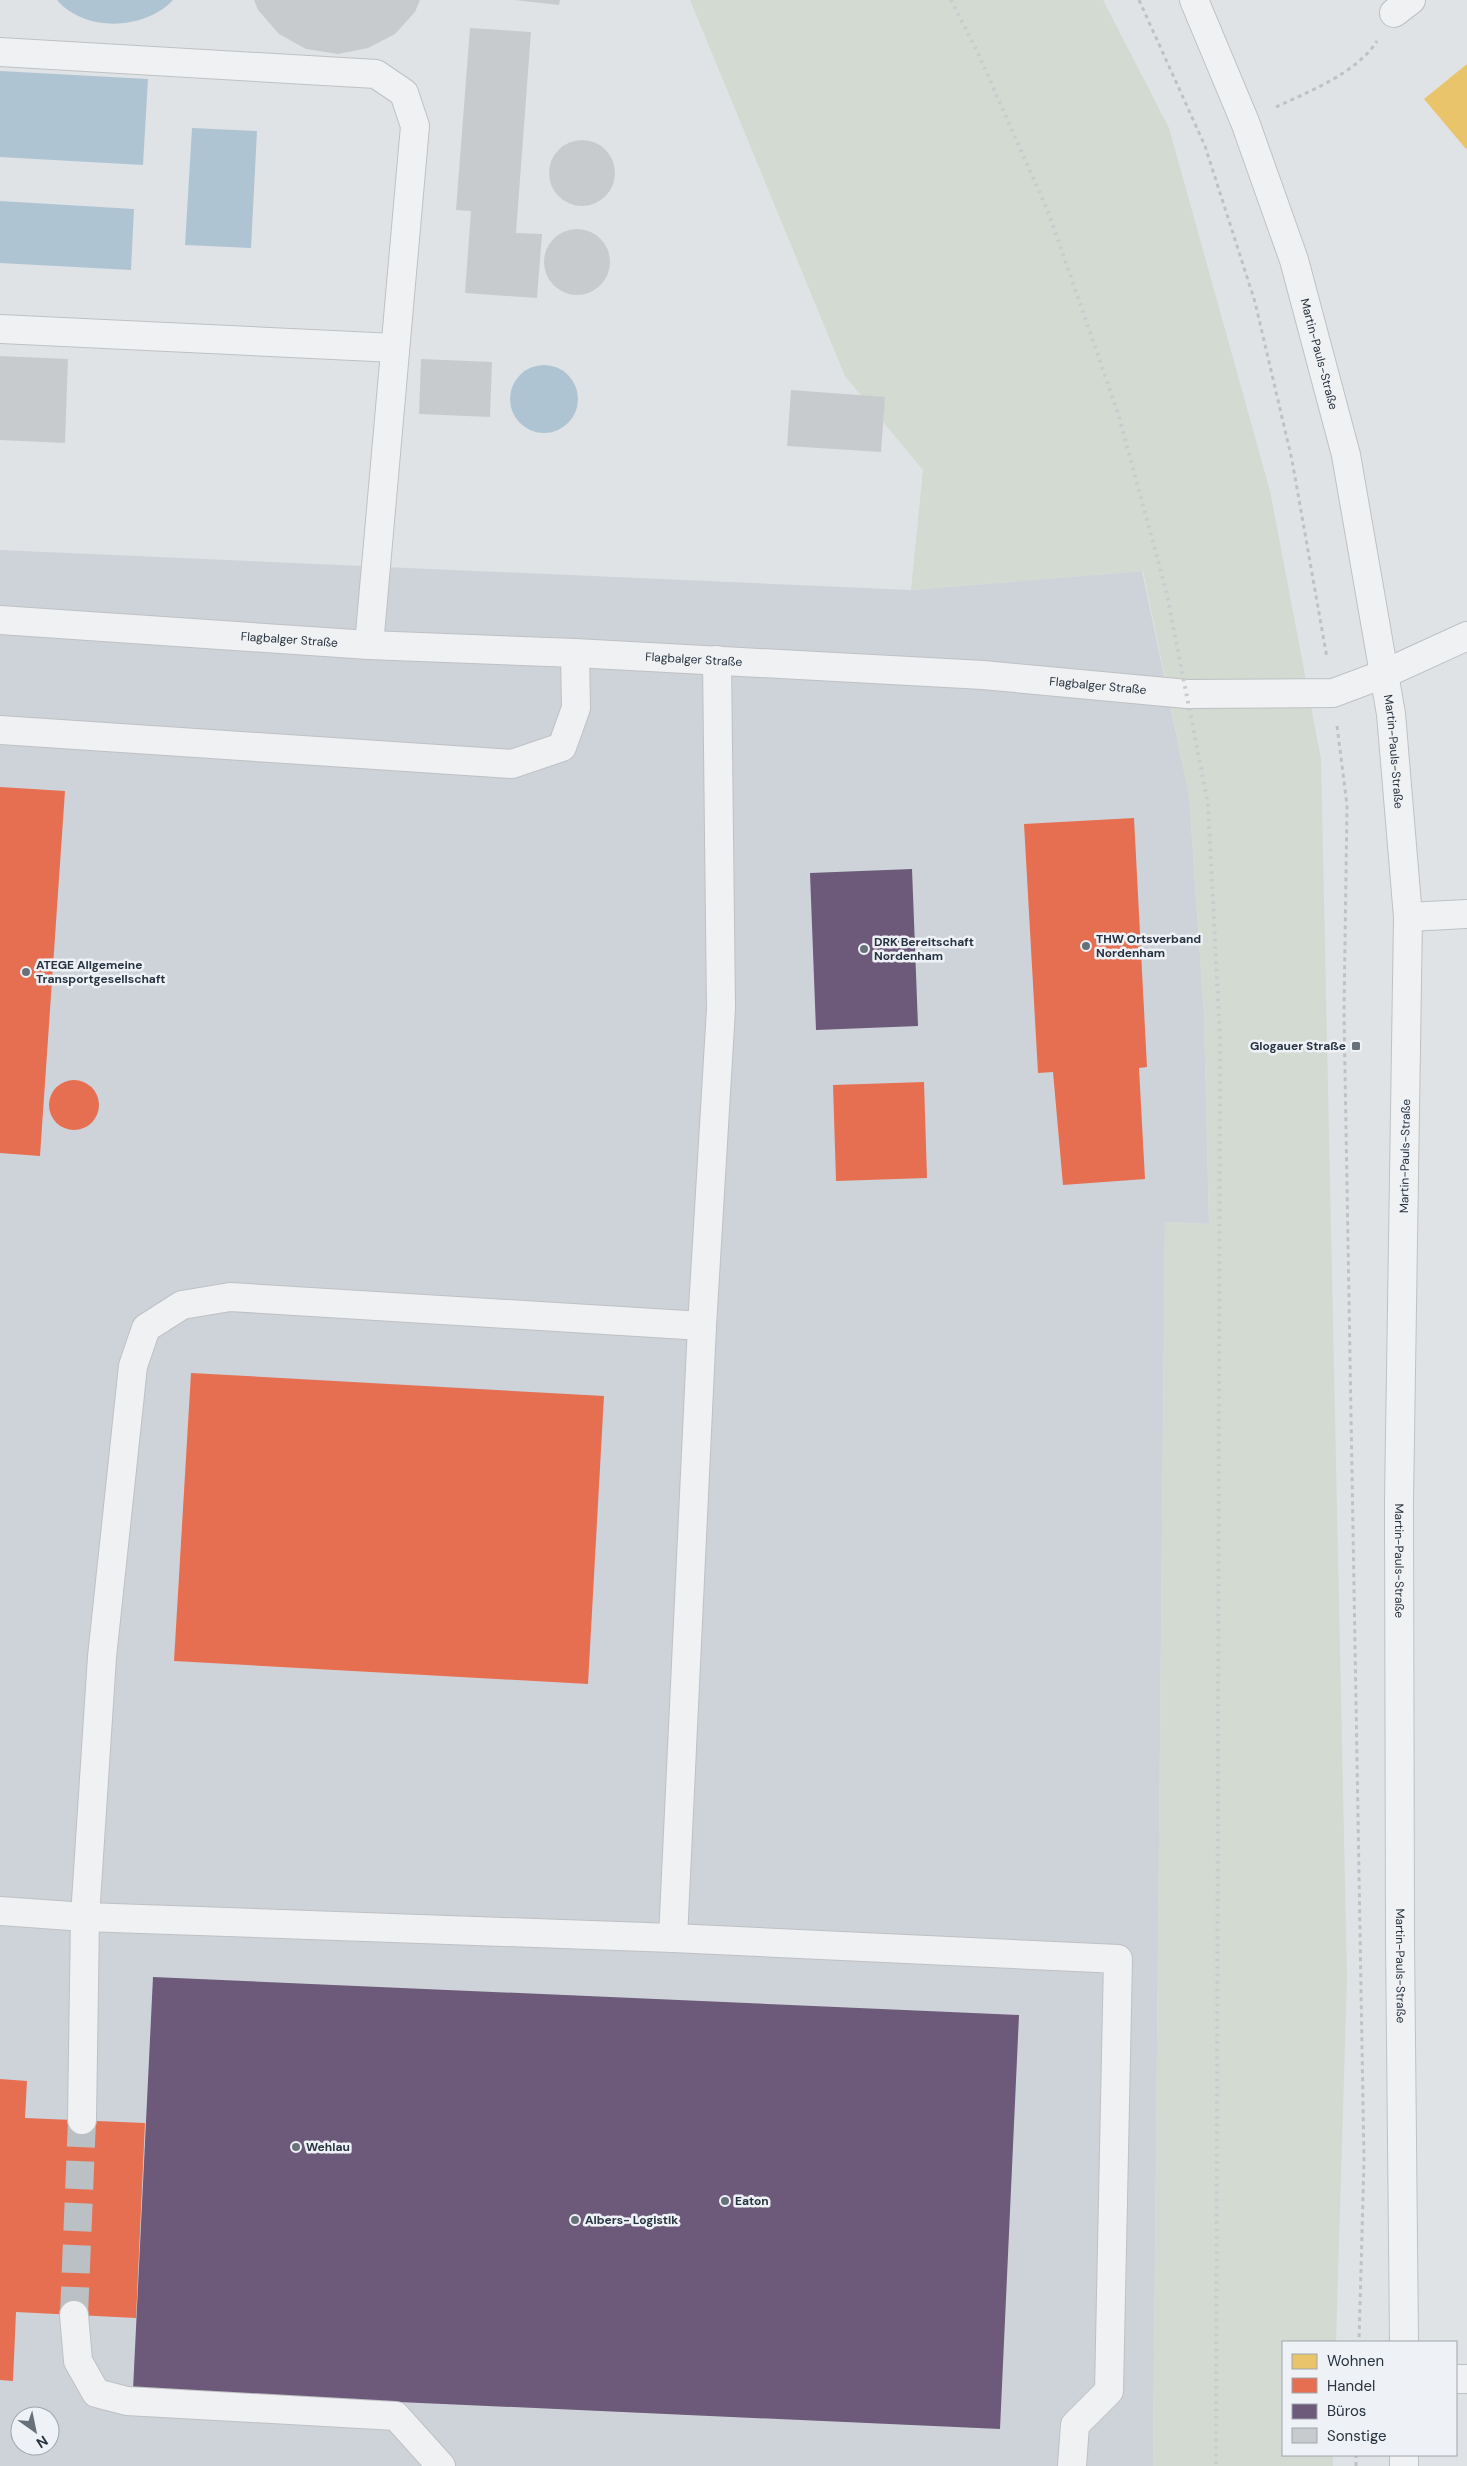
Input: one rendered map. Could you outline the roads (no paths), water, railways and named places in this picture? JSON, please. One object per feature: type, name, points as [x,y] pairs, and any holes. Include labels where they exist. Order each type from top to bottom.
[{"type":"street","name":"Martin-Pauls-Straße","points":[[1194,0],[1245,122],[1294,260],[1346,455],[1391,714],[1408,917],[1399,1502],[1400,1940],[1404,2341]]},
{"type":"street","points":[[0,52],[376,74],[404,92],[415,126],[369,645]]},
{"type":"street","points":[[0,329],[395,348]]},
{"type":"street","name":"Flagbalger Straße","points":[[0,620],[369,645],[575,653],[983,675],[1187,694],[1333,692],[1384,674]]},
{"type":"street","points":[[1384,674],[1435,648],[1467,636]]},
{"type":"street","points":[[0,730],[512,764],[562,746],[576,708],[575,653]]},
{"type":"street","points":[[673,1938],[702,1326],[721,1009],[717,660]]},
{"type":"street","points":[[1408,917],[1467,914]]},
{"type":"street","points":[[82,2120],[85,1917],[106,1618],[133,1366],[146,1328],[182,1305],[230,1297],[702,1326]]},
{"type":"street","points":[[0,1911],[85,1917],[673,1938],[1118,1959],[1109,2391],[1075,2425],[1072,2466]]},
{"type":"street","points":[[74,2315],[78,2361],[96,2393],[126,2401],[396,2416],[441,2466]]},
{"type":"water","points":[[57,0],[173,0],[161,10],[147,17],[115,24],[83,18],[69,11]]},
{"type":"water","points":[[0,71],[148,79],[143,165],[0,157]]},
{"type":"water","points":[[192,128],[257,131],[251,248],[185,245]]},
{"type":"water","points":[[0,201],[134,209],[131,270],[0,263]]},
{"type":"water","points":[[544,365],[557,368],[568,375],[575,386],[578,399],[575,412],[568,423],[557,430],[544,433],[531,430],[520,423],[513,412],[510,399],[513,386],[520,375],[531,368]]},
{"type":"tunnel","points":[[74,2315],[82,2120]]},
{"type":"railway","points":[[951,0],[978,53],[1049,214],[1118,413],[1166,590],[1208,804],[1220,1039],[1216,2466]]},
{"type":"place","name":"THW Ortsverband Nordenham","points":[[1086,946]]},
{"type":"place","name":"DRK Bereitschaft Nordenham","points":[[864,949]]},
{"type":"place","name":"ATEGE Allgemeine Transportgesellschaft","points":[[26,972]]},
{"type":"place","name":"Glogauer Straße","points":[[1356,1046]]},
{"type":"place","name":"Wehlau","points":[[296,2147]]},
{"type":"place","name":"Eaton","points":[[725,2201]]},
{"type":"place","name":"Albers- Logistik","points":[[575,2220]]}]
